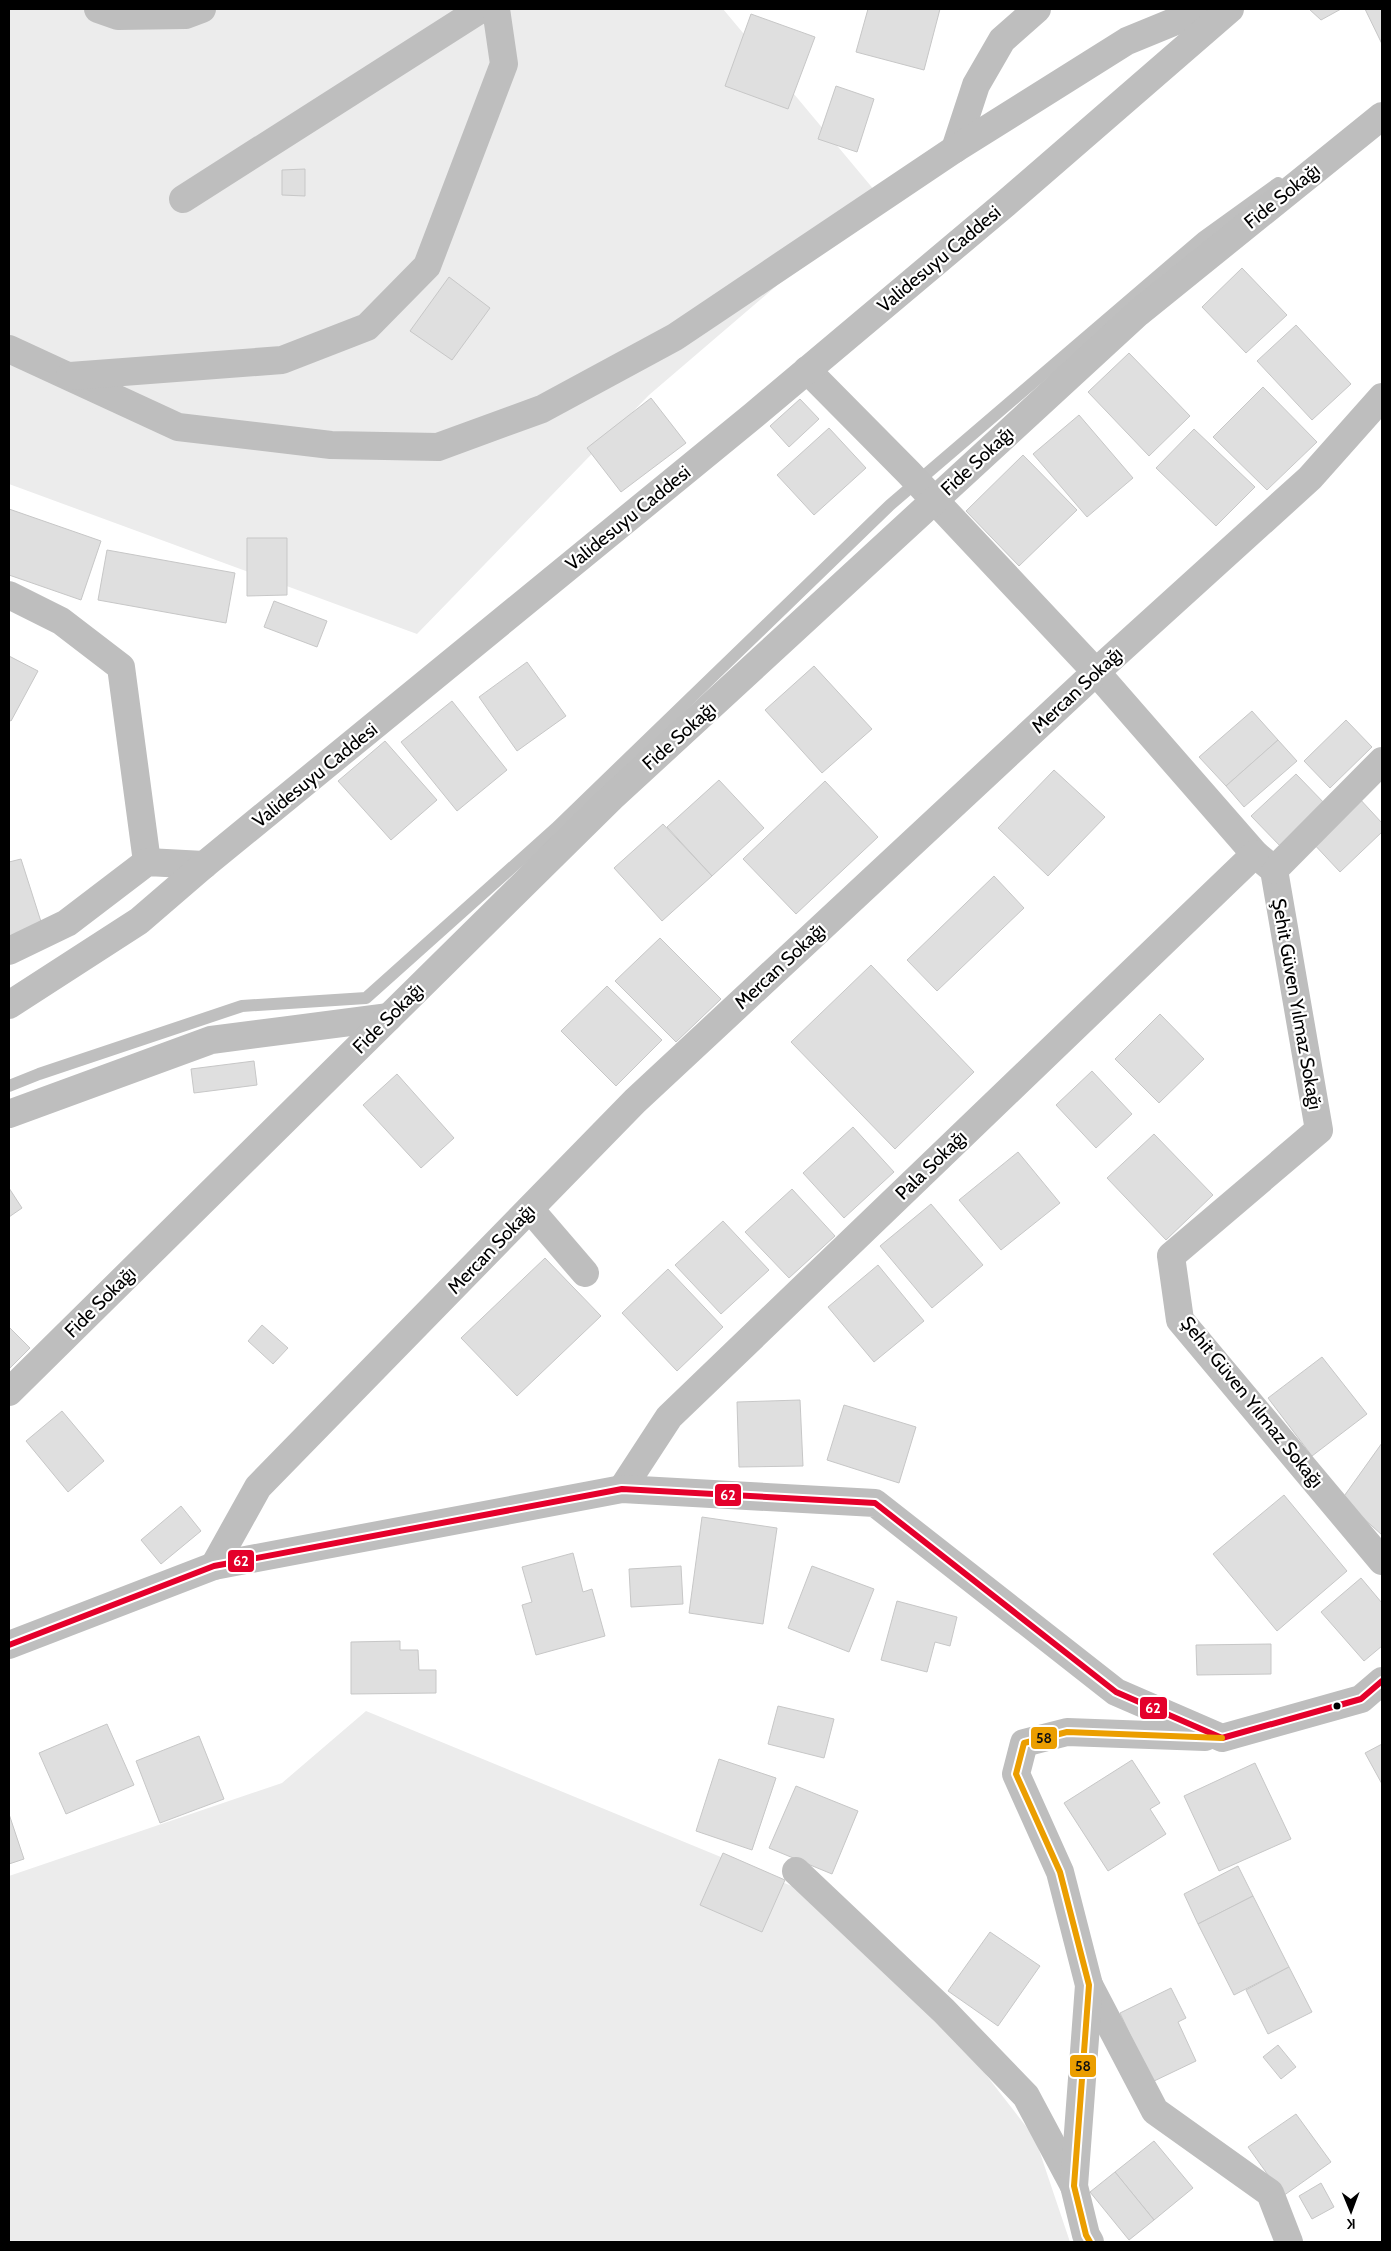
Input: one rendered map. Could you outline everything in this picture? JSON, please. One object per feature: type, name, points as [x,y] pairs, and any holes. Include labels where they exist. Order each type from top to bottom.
[{"type":"street","points":[[98,9],[118,16],[186,15],[202,9]]},
{"type":"street","points":[[183,199],[481,9]]},
{"type":"street","points":[[69,376],[282,360],[367,327],[427,266],[504,64],[496,9]]},
{"type":"street","points":[[955,149],[976,85],[1002,40],[1037,9]]},
{"type":"street","points":[[9,350],[178,427],[331,445],[438,447],[542,409],[675,337],[955,149],[1127,41],[1205,9]]},
{"type":"street","name":"Validesuyu Caddesi","points":[[9,1005],[140,921],[204,865],[807,370],[1057,159],[1230,9]]},
{"type":"street","name":"Fide Sokağı","points":[[9,1392],[611,798],[1138,313],[1382,116]]},
{"type":"street","points":[[807,370],[909,473],[1096,672],[1265,862]]},
{"type":"street","name":"Mercan Sokağı","points":[[214,1566],[258,1487],[635,1101],[1096,672],[1310,478],[1382,397]]},
{"type":"street","points":[[9,595],[61,621],[121,667],[147,862]]},
{"type":"street","name":"Pala Sokağı","points":[[622,1489],[668,1417],[1265,862],[1382,762]]},
{"type":"street","points":[[9,951],[67,923],[147,862],[204,865]]},
{"type":"street","name":"Şehit Güven Yılmaz Sokağı","points":[[1265,862],[1319,1130],[1171,1256],[1180,1320],[1382,1561]]},
{"type":"street","points":[[9,1114],[211,1040],[389,1018]]},
{"type":"street","points":[[530,1209],[585,1273]]},
{"type":"street","points":[[9,1645],[214,1566],[622,1489],[875,1502],[1116,1692],[1222,1738]]},
{"type":"street","points":[[1289,2242],[1270,2193],[1155,2111],[1089,1986],[1060,1872],[1016,1774],[1024,1743],[1067,1732],[1222,1738],[1361,1699],[1382,1681]]},
{"type":"street","points":[[796,1871],[944,2011],[1026,2096],[1074,2186],[1086,2235],[1090,2242]]},
{"type":"street","points":[[1074,2186],[1089,1986]]},
{"type":"shaded area","points":[[9,9],[723,9],[880,197],[649,395],[417,634],[9,484]]},
{"type":"shaded area","points":[[366,1711],[862,1915],[1035,2138],[1070,2242],[9,2242],[9,1876],[282,1783]]},
{"type":"building","points":[[868,9],[940,9],[924,70],[856,52]]},
{"type":"building","points":[[1309,9],[1341,9],[1321,20]]},
{"type":"building","points":[[1365,9],[1382,9],[1382,44]]},
{"type":"building","points":[[751,14],[815,37],[788,109],[725,86]]},
{"type":"building","points":[[836,86],[874,99],[857,152],[818,139]]},
{"type":"building","points":[[305,169],[305,196],[282,195],[282,170]]},
{"type":"building","points":[[1242,268],[1287,315],[1246,353],[1202,307]]},
{"type":"building","points":[[449,277],[490,308],[452,360],[410,331]]},
{"type":"building","points":[[1296,325],[1351,384],[1312,420],[1257,361]]},
{"type":"building","points":[[1129,353],[1190,416],[1149,456],[1088,392]]},
{"type":"building","points":[[1263,387],[1317,442],[1267,490],[1213,437]]},
{"type":"building","points":[[651,398],[686,443],[621,492],[587,448]]},
{"type":"building","points":[[800,399],[819,419],[789,447],[770,426]]},
{"type":"building","points":[[1079,415],[1133,478],[1087,517],[1033,454]]},
{"type":"building","points":[[829,428],[866,468],[814,515],[777,475]]},
{"type":"building","points":[[1194,429],[1255,487],[1216,526],[1156,468]]},
{"type":"building","points":[[1023,455],[1077,510],[1019,566],[966,511]]},
{"type":"building","points":[[9,509],[101,541],[81,600],[9,575]]},
{"type":"building","points":[[247,538],[287,538],[287,595],[247,596]]},
{"type":"building","points":[[107,550],[235,573],[226,623],[98,600]]},
{"type":"building","points":[[274,601],[327,621],[317,647],[264,627]]},
{"type":"building","points":[[9,656],[38,671],[11,721],[9,720]]},
{"type":"building","points":[[527,662],[566,716],[517,751],[479,697]]},
{"type":"building","points":[[814,666],[872,729],[822,773],[765,710]]},
{"type":"building","points":[[452,701],[507,770],[457,811],[401,742]]},
{"type":"building","points":[[1252,711],[1278,740],[1226,786],[1199,757]]},
{"type":"building","points":[[1346,720],[1372,747],[1330,788],[1304,761]]},
{"type":"building","points":[[1278,740],[1297,761],[1244,807],[1226,786]]},
{"type":"building","points":[[385,741],[437,800],[391,840],[338,781]]},
{"type":"building","points":[[1054,770],[1105,817],[1048,876],[998,828]]},
{"type":"building","points":[[1296,774],[1328,807],[1283,849],[1251,816]]},
{"type":"building","points":[[719,780],[764,828],[712,876],[667,827]]},
{"type":"building","points":[[825,781],[878,837],[796,914],[743,859]]},
{"type":"building","points":[[1358,797],[1382,823],[1382,832],[1340,872],[1311,841]]},
{"type":"building","points":[[663,824],[712,876],[662,921],[614,868]]},
{"type":"building","points":[[21,859],[43,928],[9,939],[9,862]]},
{"type":"building","points":[[994,876],[1024,908],[937,991],[907,960]]},
{"type":"building","points":[[660,938],[721,999],[676,1042],[615,981]]},
{"type":"building","points":[[871,965],[974,1072],[895,1149],[791,1042]]},
{"type":"building","points":[[607,986],[662,1040],[616,1086],[561,1031]]},
{"type":"building","points":[[1160,1014],[1204,1059],[1159,1103],[1115,1059]]},
{"type":"building","points":[[254,1061],[257,1085],[194,1093],[191,1069]]},
{"type":"building","points":[[1092,1071],[1132,1114],[1096,1148],[1056,1105]]},
{"type":"building","points":[[397,1074],[454,1138],[421,1168],[363,1105]]},
{"type":"building","points":[[853,1127],[894,1172],[844,1218],[803,1173]]},
{"type":"building","points":[[1154,1134],[1213,1195],[1166,1240],[1107,1178]]},
{"type":"building","points":[[1018,1152],[1060,1203],[1001,1250],[959,1200]]},
{"type":"building","points":[[9,1188],[22,1208],[9,1217]]},
{"type":"building","points":[[792,1189],[835,1236],[789,1278],[745,1232]]},
{"type":"building","points":[[931,1204],[983,1265],[932,1308],[880,1246]]},
{"type":"building","points":[[723,1221],[769,1270],[721,1314],[675,1265]]},
{"type":"building","points":[[545,1258],[601,1316],[517,1396],[461,1338]]},
{"type":"building","points":[[878,1265],[924,1321],[874,1362],[828,1307]]},
{"type":"building","points":[[668,1269],[723,1327],[677,1371],[622,1313]]},
{"type":"building","points":[[262,1325],[288,1348],[273,1364],[248,1341]]},
{"type":"building","points":[[9,1327],[30,1348],[9,1369]]},
{"type":"building","points":[[1322,1357],[1367,1414],[1312,1456],[1268,1398]]},
{"type":"building","points":[[800,1400],[803,1466],[739,1467],[737,1402]]},
{"type":"building","points":[[844,1405],[916,1427],[899,1483],[827,1460]]},
{"type":"building","points":[[62,1411],[104,1461],[68,1492],[26,1441]]},
{"type":"building","points":[[1382,1443],[1382,1535],[1342,1499]]},
{"type":"building","points":[[1284,1495],[1347,1571],[1277,1631],[1213,1554]]},
{"type":"building","points":[[181,1506],[201,1531],[161,1564],[141,1540]]},
{"type":"building","points":[[702,1517],[777,1528],[763,1624],[689,1613]]},
{"type":"building","points":[[573,1553],[583,1592],[592,1589],[605,1636],[536,1655],[522,1605],[532,1602],[522,1567]]},
{"type":"building","points":[[681,1566],[683,1604],[631,1607],[629,1569]]},
{"type":"building","points":[[812,1566],[874,1589],[849,1652],[788,1628]]},
{"type":"building","points":[[1361,1578],[1382,1603],[1382,1646],[1364,1661],[1321,1612]]},
{"type":"building","points":[[897,1601],[957,1617],[950,1646],[935,1642],[927,1672],[881,1660]]},
{"type":"building","points":[[400,1641],[400,1650],[418,1650],[419,1670],[436,1670],[436,1693],[351,1694],[351,1642]]},
{"type":"building","points":[[1271,1644],[1271,1674],[1197,1675],[1196,1645]]},
{"type":"building","points":[[778,1706],[834,1719],[824,1758],[768,1744]]},
{"type":"building","points":[[107,1724],[134,1785],[66,1814],[39,1753]]},
{"type":"building","points":[[199,1736],[224,1799],[160,1823],[136,1761]]},
{"type":"building","points":[[1382,1744],[1382,1784],[1365,1753]]},
{"type":"building","points":[[719,1759],[776,1778],[752,1850],[696,1831]]},
{"type":"building","points":[[1132,1760],[1160,1803],[1150,1809],[1166,1834],[1108,1871],[1064,1803]]},
{"type":"building","points":[[1255,1763],[1291,1839],[1219,1871],[1184,1796]]},
{"type":"building","points":[[796,1786],[858,1811],[832,1874],[769,1848]]},
{"type":"building","points":[[9,1814],[24,1859],[9,1864]]},
{"type":"building","points":[[723,1853],[785,1880],[762,1932],[700,1905]]},
{"type":"building","points":[[1238,1866],[1253,1896],[1198,1924],[1184,1894]]},
{"type":"building","points":[[1253,1896],[1289,1967],[1234,1995],[1198,1924]]},
{"type":"building","points":[[990,1932],[1040,1966],[998,2026],[948,1991]]},
{"type":"building","points":[[1289,1967],[1312,2012],[1268,2034],[1246,1990]]},
{"type":"building","points":[[1171,1988],[1186,2018],[1178,2022],[1196,2061],[1152,2082],[1120,2013]]},
{"type":"building","points":[[1278,2045],[1296,2067],[1281,2079],[1263,2057]]},
{"type":"building","points":[[1296,2114],[1331,2162],[1283,2196],[1248,2147]]},
{"type":"building","points":[[1154,2141],[1193,2188],[1154,2220],[1115,2172]]},
{"type":"building","points":[[1115,2172],[1154,2220],[1129,2240],[1090,2192]]},
{"type":"building","points":[[1321,2183],[1334,2207],[1312,2219],[1299,2196]]},
{"type":"waterway","points":[[9,1086],[39,1074],[242,1006],[366,998],[556,828],[890,505],[1203,237],[1278,183]]},
{"type":"transit line","name":"62","points":[[9,1645],[214,1566],[622,1489],[875,1503],[1116,1692],[1222,1738],[1361,1699],[1382,1681]]},
{"type":"transit line","name":"58","points":[[1090,2242],[1086,2235],[1074,2186],[1089,1985],[1060,1872],[1016,1774],[1024,1743],[1067,1732],[1222,1738]]}]
